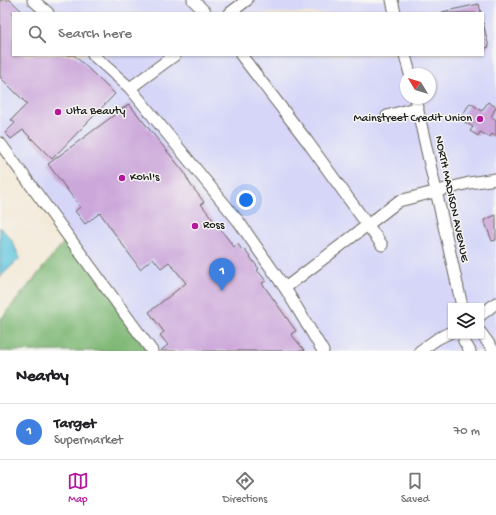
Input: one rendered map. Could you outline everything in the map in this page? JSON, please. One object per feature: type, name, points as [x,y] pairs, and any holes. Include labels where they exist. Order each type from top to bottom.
[{"type":"street","points":[[33,0],[47,12]]},
{"type":"street","points":[[193,0],[205,12]]},
{"type":"street","points":[[231,12],[247,0]]},
{"type":"street","points":[[392,0],[395,12]]},
{"type":"street","points":[[94,56],[130,88],[239,222],[285,288],[323,351]]},
{"type":"street","points":[[130,88],[174,56]]},
{"type":"street","points":[[242,56],[307,141],[382,245]]},
{"type":"street","points":[[405,56],[408,68]]},
{"type":"street","points":[[387,116],[415,104]]},
{"type":"street","name":"NORTH MADISON AVENUE","points":[[417,104],[461,303]]},
{"type":"street","points":[[0,143],[152,351]]},
{"type":"street","points":[[285,288],[399,201],[496,179]]},
{"type":"street","points":[[484,313],[496,303]]},
{"type":"street","points":[[420,351],[448,334]]},
{"type":"street","points":[[484,338],[494,351]]},
{"type":"street","points":[[465,339],[464,341],[470,351]]},
{"type":"shaded area","points":[[0,0],[496,0],[496,351],[152,351],[0,143]]},
{"type":"green space","points":[[69,236],[152,351],[0,351],[0,320]]},
{"type":"water","points":[[0,227],[11,239],[20,258],[0,277]]},
{"type":"building","name":"Ulta Beauty","points":[[0,0],[10,0],[23,12],[12,12],[12,56],[75,56],[115,94],[52,159],[23,130],[11,139],[5,133],[15,123],[11,120],[27,104],[0,77]]},
{"type":"building","points":[[479,4],[481,12],[442,12]]},
{"type":"building","points":[[484,27],[489,47],[484,49]]},
{"type":"building","name":"Mainstreet Credit Union","points":[[488,102],[496,107],[491,117],[496,120],[496,137],[492,134],[490,137],[480,132],[478,136],[470,131],[473,127],[463,121],[466,118],[462,116],[470,103],[482,111]]},
{"type":"building","points":[[129,104],[184,172],[190,184],[204,202],[201,204],[234,247],[238,244],[242,250],[244,249],[259,269],[257,270],[266,281],[262,283],[296,331],[291,334],[305,351],[160,351],[168,345],[160,335],[164,332],[149,312],[186,283],[169,262],[161,268],[153,258],[140,269],[100,213],[85,224],[75,211],[80,207],[48,164]]},
{"type":"building","points":[[496,215],[496,240],[492,241],[484,220]]},
{"type":"place","name":"Ulta Beauty","points":[[58,112]]},
{"type":"place","name":"Mainstreet Credit Union","points":[[480,119]]},
{"type":"place","name":"Kohl's","points":[[122,178]]},
{"type":"place","name":"Ross","points":[[195,226]]},
{"type":"place","name":"Target","points":[[222,291]]}]
